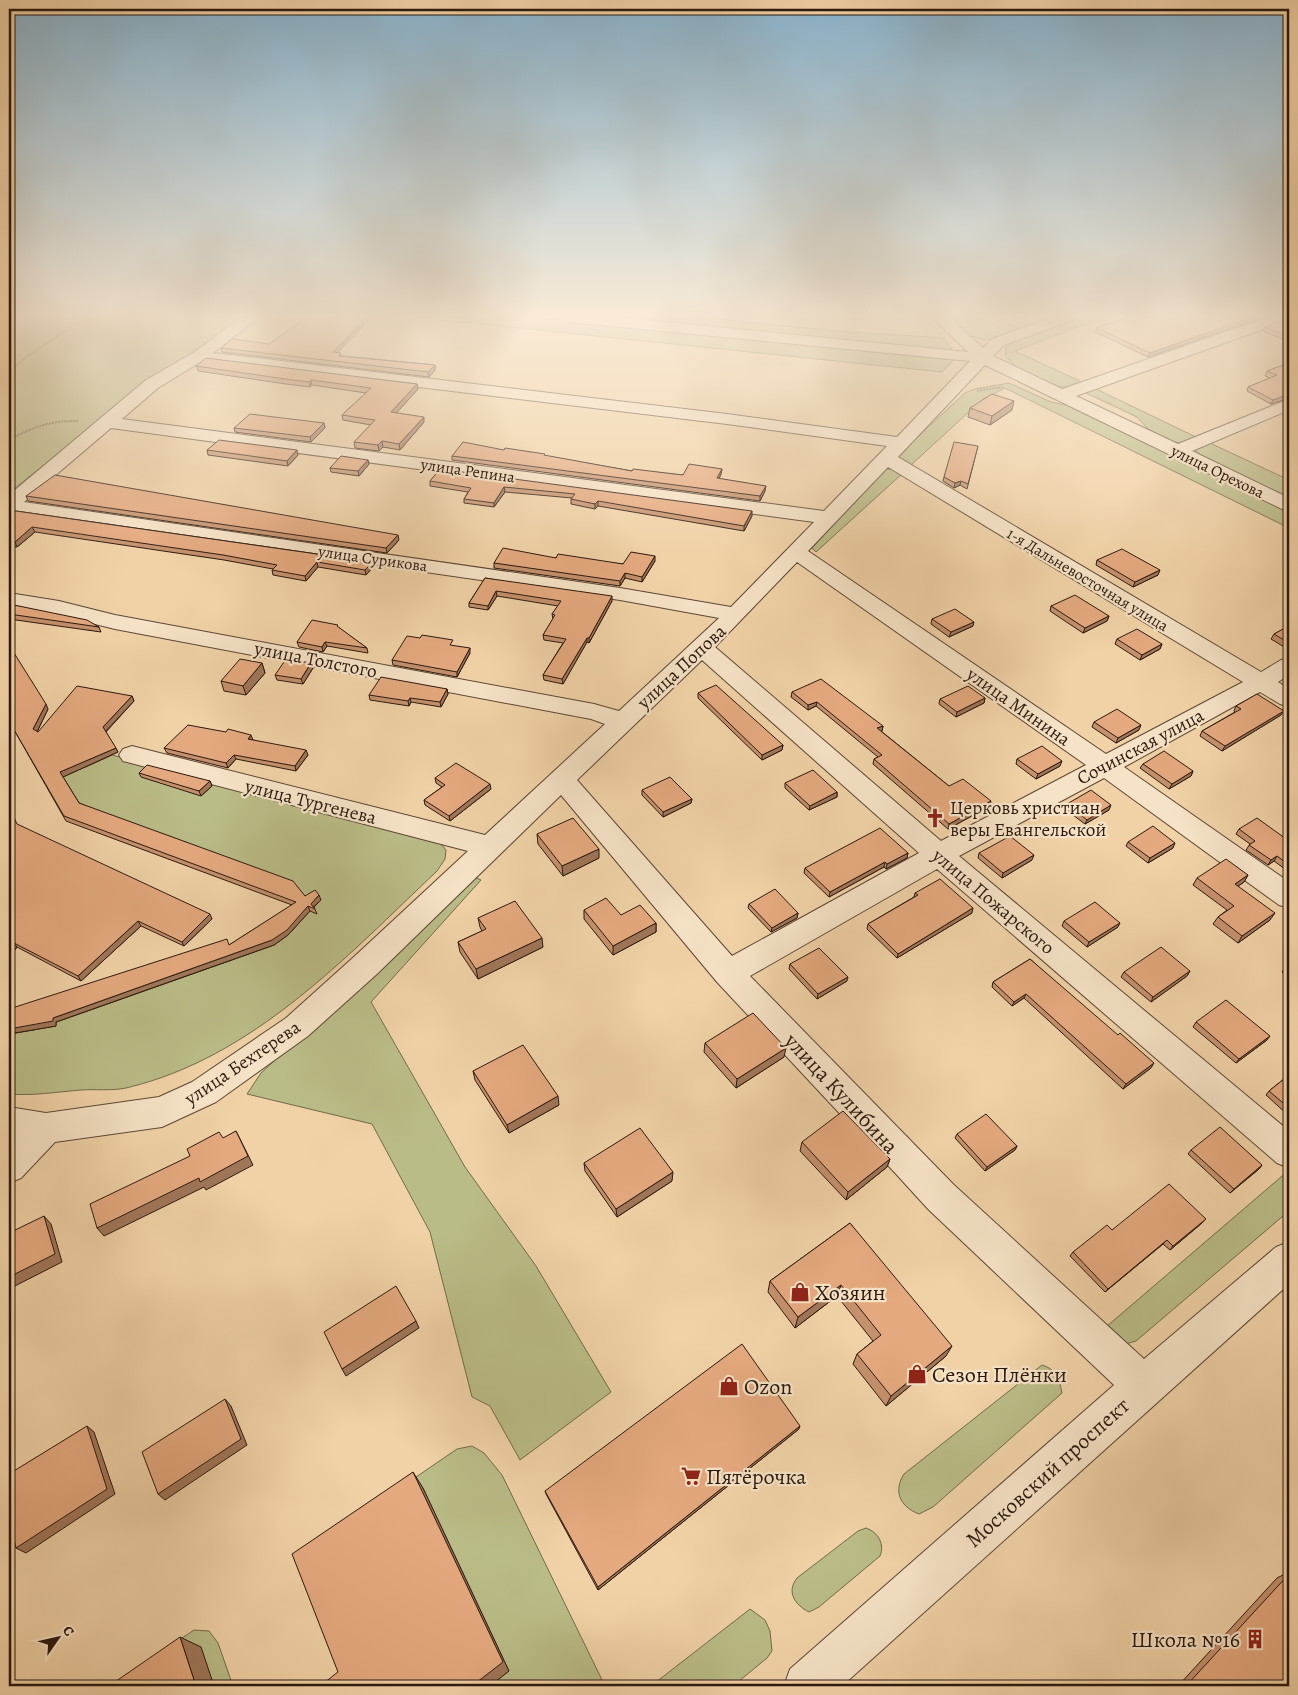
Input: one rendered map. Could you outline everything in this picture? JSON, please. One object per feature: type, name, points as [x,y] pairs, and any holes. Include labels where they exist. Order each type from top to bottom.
[{"type":"street","points":[[9,505],[137,396]]},
{"type":"street","points":[[540,396],[717,417],[895,450]]},
{"type":"street","name":"улица Попова","points":[[367,964],[736,614],[947,396]]},
{"type":"street","name":"улица Орехова","points":[[1063,396],[1289,505]]},
{"type":"street","points":[[1178,452],[1289,404]]},
{"type":"street","name":"улица Репина","points":[[106,422],[829,518]]},
{"type":"street","name":"1-я Дальневосточная улица","points":[[895,450],[1289,699]]},
{"type":"street","name":"улица Сурикова","points":[[9,505],[620,594],[736,614]]},
{"type":"street","name":"улица Минина","points":[[796,552],[1104,765],[1289,897]]},
{"type":"street","name":"улица Толстого","points":[[9,599],[59,608],[115,622],[594,712],[623,721]]},
{"type":"street","name":"улица Пожарского","points":[[701,647],[939,855],[1289,1152]]},
{"type":"street","name":"Сочинская улица","points":[[728,973],[939,855],[1261,682],[1289,665]]},
{"type":"street","name":"улица Тургенева","points":[[132,755],[491,847]]},
{"type":"street","name":"улица Кулибина","points":[[562,779],[728,973],[941,1197],[1144,1386]]},
{"type":"street","name":"улица Бехтерева","points":[[9,1122],[46,1128],[162,1112],[204,1092],[297,1027],[367,964]]},
{"type":"street","points":[[9,1167],[46,1128]]},
{"type":"street","name":"Московский проспект","points":[[808,1686],[1144,1386],[1289,1260]]},
{"type":"path","points":[[9,440],[27,430],[48,422],[68,420],[106,422]]},
{"type":"green space","points":[[9,396],[129,396],[9,493]]},
{"type":"green space","points":[[962,396],[989,396],[983,399],[911,465],[899,458],[899,454]]},
{"type":"green space","points":[[1021,396],[1038,396],[1051,402],[1066,405],[1289,512],[1289,528]]},
{"type":"green space","points":[[1093,396],[1111,396],[1198,438],[1183,444],[1171,441],[1148,429],[1137,417]]},
{"type":"green space","points":[[1210,443],[1289,480],[1289,498],[1201,455],[1195,450]]},
{"type":"green space","points":[[890,469],[903,473],[816,552],[812,548],[884,470]]},
{"type":"green space","points":[[112,755],[441,844],[446,850],[445,859],[437,871],[332,970],[256,1029],[215,1054],[172,1074],[126,1088],[9,1094],[9,1034],[34,1030],[274,945],[292,931],[302,914],[304,898],[82,808],[56,766],[86,767]]},
{"type":"green space","points":[[474,877],[481,880],[371,1002],[465,1167],[536,1266],[611,1392],[520,1460],[490,1406],[472,1397],[430,1232],[372,1124],[247,1094],[261,1073]]},
{"type":"green space","points":[[1288,1171],[1289,1211],[1136,1341],[1118,1346],[1106,1327]]},
{"type":"green space","points":[[1042,1365],[1054,1372],[1060,1383],[1062,1393],[933,1507],[919,1514],[907,1507],[900,1498],[899,1492],[899,1486],[904,1474]]},
{"type":"green space","points":[[472,1446],[484,1453],[502,1475],[605,1686],[490,1686],[509,1671],[423,1488],[321,1542],[457,1449]]},
{"type":"green space","points":[[866,1528],[877,1535],[881,1543],[880,1556],[819,1607],[809,1612],[800,1606],[792,1593],[792,1588],[797,1578],[858,1531]]},
{"type":"green space","points":[[750,1609],[765,1620],[770,1631],[772,1651],[767,1658],[733,1686],[651,1686]]},
{"type":"green space","points":[[194,1630],[209,1631],[218,1643],[233,1686],[110,1686]]},
{"type":"building","points":[[362,396],[406,396],[391,412],[424,417],[399,444],[382,441],[378,445],[354,442],[375,420],[342,415]]},
{"type":"building","points":[[989,396],[999,396],[1014,401],[992,416],[970,408]]},
{"type":"building","points":[[1266,396],[1283,396],[1273,400]]},
{"type":"building","points":[[250,414],[324,423],[310,437],[234,428]]},
{"type":"building","points":[[219,440],[297,450],[287,461],[207,450]]},
{"type":"building","points":[[463,442],[504,450],[505,448],[545,454],[632,471],[633,469],[683,475],[689,464],[722,469],[717,478],[766,486],[760,496],[452,456]]},
{"type":"building","points":[[954,442],[978,446],[968,484],[961,481],[955,483],[944,477]]},
{"type":"building","points":[[341,456],[368,460],[358,471],[330,468]]},
{"type":"building","points":[[440,469],[752,511],[744,526],[598,501],[595,504],[571,499],[575,494],[504,487],[494,503],[464,499],[471,488],[430,481]]},
{"type":"building","points":[[55,475],[398,535],[386,548],[26,496]]},
{"type":"building","points":[[9,510],[373,562],[365,570],[317,562],[305,576],[272,570],[277,565],[223,555],[32,527],[15,542],[9,541],[9,523],[13,520],[9,518]]},
{"type":"building","points":[[503,548],[556,558],[558,554],[623,564],[631,552],[655,556],[642,577],[625,573],[620,581],[494,563]]},
{"type":"building","points":[[1122,549],[1160,570],[1135,582],[1097,560]]},
{"type":"building","points":[[485,578],[612,596],[589,638],[587,638],[562,679],[543,675],[566,639],[543,635],[555,615],[552,614],[561,601],[496,591],[488,606],[469,603]]},
{"type":"building","points":[[1075,595],[1109,616],[1085,628],[1051,606]]},
{"type":"building","points":[[9,604],[87,620],[99,627],[9,614]]},
{"type":"building","points":[[955,609],[974,622],[951,632],[932,619]]},
{"type":"building","points":[[312,620],[338,625],[367,648],[325,642],[322,647],[297,642]]},
{"type":"building","points":[[1289,626],[1289,643],[1274,634]]},
{"type":"building","points":[[1137,629],[1162,644],[1142,655],[1117,639]]},
{"type":"building","points":[[422,635],[453,640],[450,645],[470,648],[457,672],[392,660],[407,636],[420,638]]},
{"type":"building","points":[[9,645],[46,704],[33,729],[38,732],[77,686],[132,696],[103,727],[116,748],[60,772],[79,803],[293,881],[305,896],[315,890],[319,895],[311,904],[315,909],[308,906],[287,930],[272,940],[53,1018],[53,1021],[9,1029],[9,1009],[227,939],[229,945],[296,902],[64,816],[9,721]]},
{"type":"building","points":[[240,659],[262,663],[243,686],[221,681]]},
{"type":"building","points":[[286,659],[311,663],[301,679],[275,675]]},
{"type":"building","points":[[381,677],[447,689],[440,702],[410,698],[408,701],[369,695]]},
{"type":"building","points":[[821,679],[883,726],[877,728],[949,786],[963,779],[991,801],[949,824],[874,759],[882,755],[817,702],[808,705],[792,692]]},
{"type":"building","points":[[716,685],[783,745],[762,755],[698,693]]},
{"type":"building","points":[[968,686],[985,698],[957,712],[940,699]]},
{"type":"building","points":[[1257,694],[1284,711],[1225,746],[1202,731],[1241,709],[1236,706]]},
{"type":"building","points":[[1117,709],[1141,725],[1118,738],[1094,722]]},
{"type":"building","points":[[188,725],[226,732],[228,729],[251,735],[248,739],[306,750],[295,766],[234,755],[226,763],[164,748]]},
{"type":"building","points":[[1042,746],[1062,761],[1038,774],[1017,759]]},
{"type":"building","points":[[1164,751],[1193,771],[1172,784],[1143,764]]},
{"type":"building","points":[[456,763],[490,784],[449,816],[424,800],[445,785],[435,778]]},
{"type":"building","points":[[147,765],[210,781],[199,791],[139,773]]},
{"type":"building","points":[[813,770],[837,792],[810,806],[785,783]]},
{"type":"building","points":[[670,777],[692,799],[663,812],[642,790]]},
{"type":"building","points":[[1091,790],[1111,805],[1087,820],[1067,804]]},
{"type":"building","points":[[9,807],[17,824],[210,914],[182,942],[138,921],[78,976],[14,943],[9,949]]},
{"type":"building","points":[[573,818],[599,849],[562,866],[537,834]]},
{"type":"building","points":[[1257,818],[1289,841],[1289,865],[1277,856],[1271,860],[1249,845],[1255,841],[1239,829]]},
{"type":"building","points":[[1153,826],[1175,843],[1150,858],[1128,842]]},
{"type":"building","points":[[880,828],[908,853],[887,864],[885,862],[830,892],[805,868]]},
{"type":"building","points":[[1010,836],[1034,855],[1003,873],[979,853]]},
{"type":"building","points":[[1226,859],[1248,875],[1235,884],[1275,913],[1242,936],[1218,917],[1234,906],[1197,878]]},
{"type":"building","points":[[940,879],[973,908],[898,954],[868,924],[918,895],[915,893]]},
{"type":"building","points":[[775,889],[798,913],[772,928],[749,904]]},
{"type":"building","points":[[606,898],[621,915],[640,905],[656,923],[613,946],[584,910]]},
{"type":"building","points":[[515,901],[542,938],[476,969],[458,942],[486,929],[478,918]]},
{"type":"building","points":[[1095,902],[1120,923],[1089,942],[1064,921]]},
{"type":"building","points":[[1161,947],[1190,971],[1153,997],[1124,972]]},
{"type":"building","points":[[819,948],[848,977],[818,994],[790,964]]},
{"type":"building","points":[[1030,959],[1118,1035],[1120,1033],[1154,1063],[1126,1084],[1026,994],[1014,1002],[993,982]]},
{"type":"building","points":[[1226,1000],[1270,1036],[1239,1059],[1196,1022]]},
{"type":"building","points":[[753,1013],[786,1048],[737,1079],[705,1043]]},
{"type":"building","points":[[523,1045],[558,1096],[507,1125],[473,1071]]},
{"type":"building","points":[[1289,1075],[1289,1108],[1269,1091]]},
{"type":"building","points":[[843,1111],[890,1159],[848,1192],[802,1142]]},
{"type":"building","points":[[986,1114],[1017,1146],[987,1167],[957,1134]]},
{"type":"building","points":[[1220,1127],[1262,1165],[1234,1189],[1191,1150]]},
{"type":"building","points":[[640,1128],[673,1172],[616,1209],[584,1163]]},
{"type":"building","points":[[236,1131],[248,1156],[200,1182],[199,1178],[97,1228],[90,1204],[190,1156],[187,1149],[219,1132],[223,1138]]},
{"type":"building","points":[[1169,1184],[1206,1219],[1173,1246],[1167,1240],[1108,1289],[1073,1252],[1107,1225],[1112,1230]]},
{"type":"building","points":[[44,1216],[55,1254],[9,1277],[9,1233]]},
{"type":"building","points":[[850,1223],[952,1346],[891,1396],[857,1354],[881,1335],[841,1285],[798,1317],[770,1281]]},
{"type":"building","points":[[396,1286],[416,1321],[342,1369],[324,1332]]},
{"type":"building","points":[[742,1344],[800,1426],[598,1587],[545,1491]]},
{"type":"building","points":[[225,1399],[241,1439],[158,1494],[142,1452]]},
{"type":"building","points":[[87,1426],[107,1489],[16,1548],[9,1520],[9,1474]]},
{"type":"building","points":[[413,1472],[503,1662],[472,1686],[320,1686],[338,1672],[292,1554]]},
{"type":"building","name":"Школа №16","points":[[1289,1574],[1289,1686],[1186,1686]]},
{"type":"building","points":[[180,1637],[196,1686],[109,1686]]},
{"type":"place","name":"Церковь христиан веры Евангельской","points":[[935,818]]},
{"type":"place","name":"Хозяин","points":[[800,1292]]},
{"type":"place","name":"Сезон Плёнки","points":[[917,1374]]},
{"type":"place","name":"Ozon","points":[[729,1386]]},
{"type":"place","name":"Пятёрочка","points":[[691,1476]]},
{"type":"place","name":"Школа №16","points":[[1255,1639]]}]
